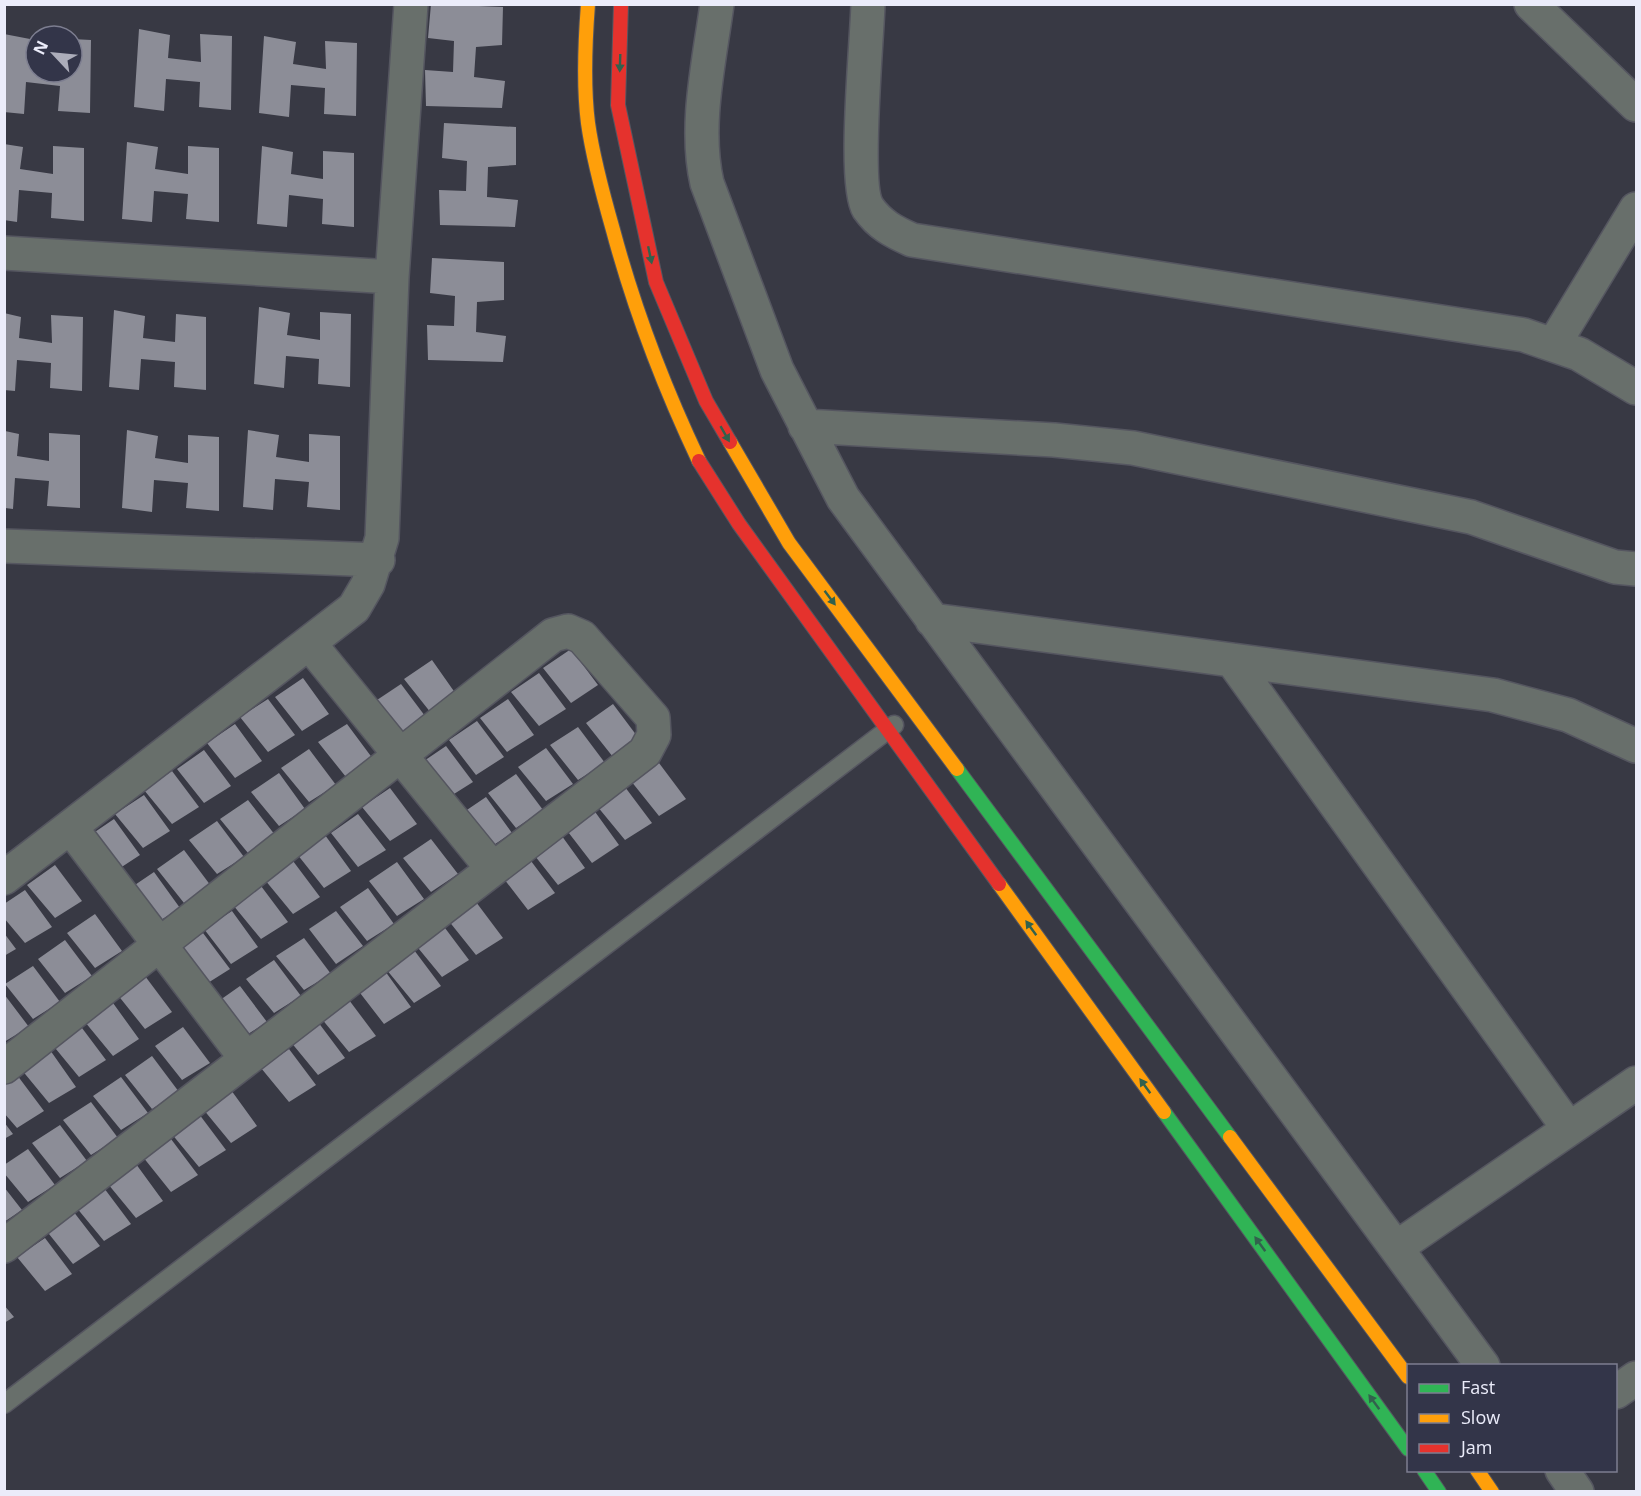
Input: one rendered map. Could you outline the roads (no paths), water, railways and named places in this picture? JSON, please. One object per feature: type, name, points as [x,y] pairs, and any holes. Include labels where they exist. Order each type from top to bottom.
[{"type":"street","points":[[4,878],[354,608],[368,584],[378,560],[382,538],[392,277],[411,4]]},
{"type":"street","points":[[588,4],[585,45],[588,122],[601,187],[634,307],[660,377],[699,461],[739,524],[1407,1448]]},
{"type":"street","points":[[621,4],[618,105],[656,282],[706,401],[789,543],[1407,1376]]},
{"type":"street","points":[[717,4],[702,126],[702,160],[707,183],[777,370],[849,507],[1482,1364]]},
{"type":"street","points":[[868,4],[860,170],[867,206],[885,227],[912,240],[1524,335],[1580,354],[1636,388]]},
{"type":"street","points":[[1532,4],[1636,105]]},
{"type":"street","points":[[1554,344],[1636,208]]},
{"type":"street","points":[[4,253],[392,277]]},
{"type":"street","points":[[805,426],[1054,440],[1133,448],[1471,517],[1615,567],[1636,569]]},
{"type":"street","points":[[4,546],[378,560]]},
{"type":"street","points":[[932,620],[1503,697],[1568,715],[1636,746]]},
{"type":"street","points":[[4,1067],[553,635],[568,631],[582,636],[653,718],[654,735],[645,752],[245,1057],[4,1246]]},
{"type":"street","points":[[309,643],[492,868]]},
{"type":"street","points":[[1232,660],[1569,1129]]},
{"type":"street","points":[[71,828],[245,1057]]},
{"type":"street","points":[[1396,1248],[1636,1083]]},
{"type":"street","points":[[1617,1391],[1636,1378]]},
{"type":"street","points":[[1425,1472],[1439,1491]]},
{"type":"street","points":[[1478,1472],[1492,1491]]},
{"type":"street","points":[[1563,1472],[1577,1491]]},
{"type":"lane","points":[[4,1404],[914,710]]}]
